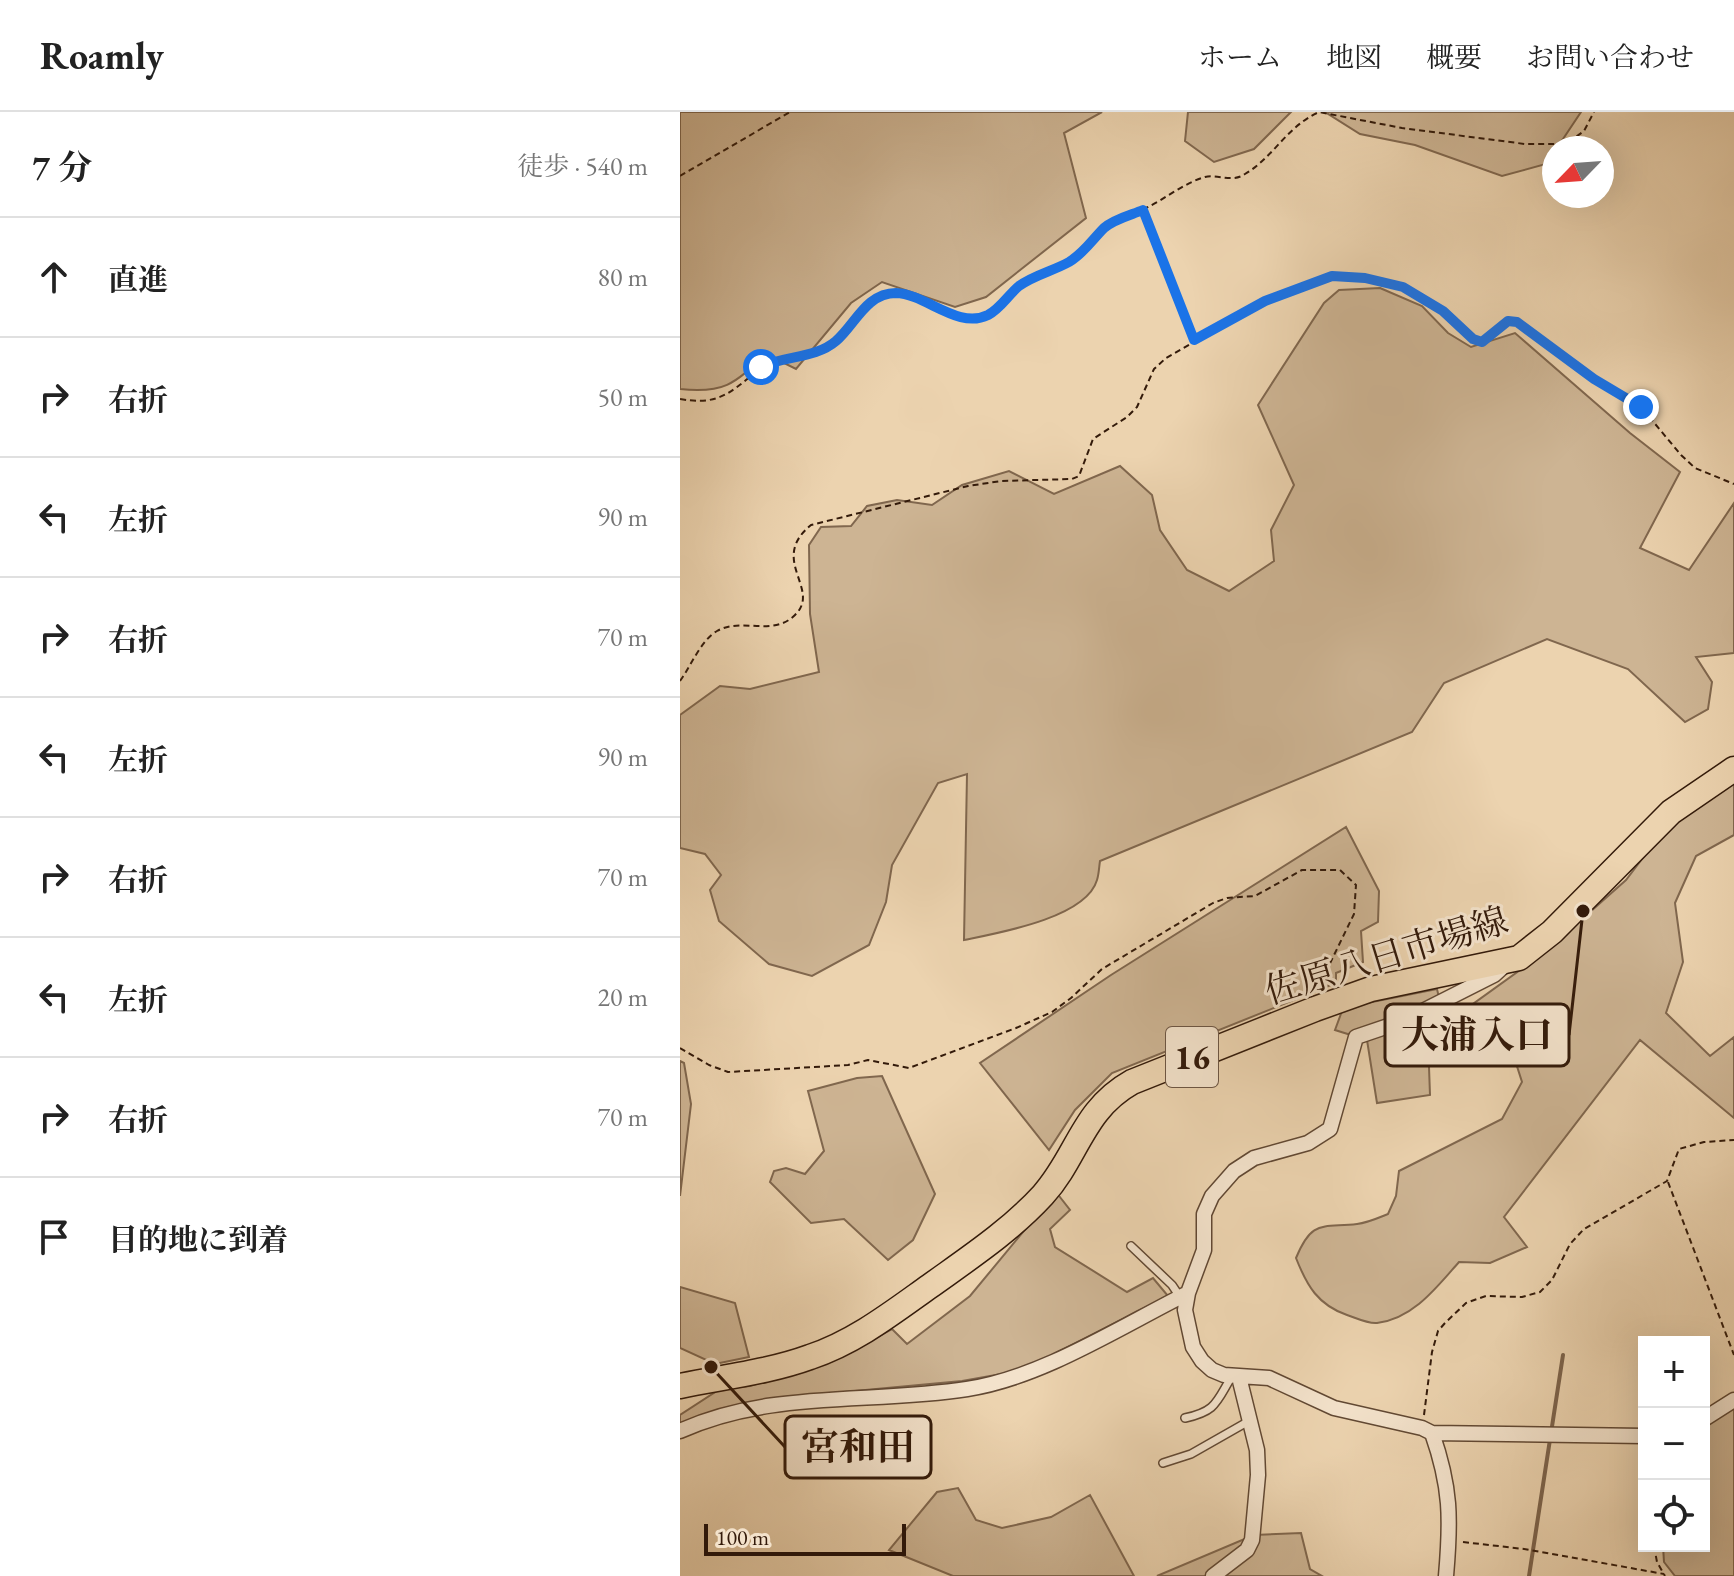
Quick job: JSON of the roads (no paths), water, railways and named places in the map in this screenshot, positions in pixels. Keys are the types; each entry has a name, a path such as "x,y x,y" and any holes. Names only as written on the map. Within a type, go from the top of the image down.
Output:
{"main road":[{"name":"佐原八日市場線","path":"680,1386 808,1358 858,1335 992,1242 1022,1216 1045,1193 1095,1111 1117,1090 1315,1009 1401,981 1519,958 1552,932 1671,812 1734,769"}],"street":[{"path":"1508,962 1494,975 1403,1021 1356,1037 1330,1129 1308,1143 1254,1158 1234,1171 1212,1196 1204,1214 1204,1250 1184,1295 1193,1347 1212,1370 1236,1377 1269,1378 1334,1408 1427,1430 1638,1436"},
{"path":"680,1431 727,1413 798,1401 860,1400 966,1390 1022,1377 1184,1295"},
{"path":"1213,1576 1247,1550 1252,1540 1257,1450 1236,1377"},
{"path":"1710,1415 1734,1400"},
{"path":"1427,1430 1444,1468 1448,1490 1446,1576"}],"lane":[{"path":"1131,1246 1184,1295"},
{"path":"1185,1418 1205,1414 1213,1408 1236,1377"},
{"path":"1163,1463 1191,1454 1249,1421"}],"waterway":[{"path":"1529,1576 1563,1355"}],"place":[{"name":"大浦入口","path":"1583,911"},
{"name":"宮和田","path":"711,1367"}]}
